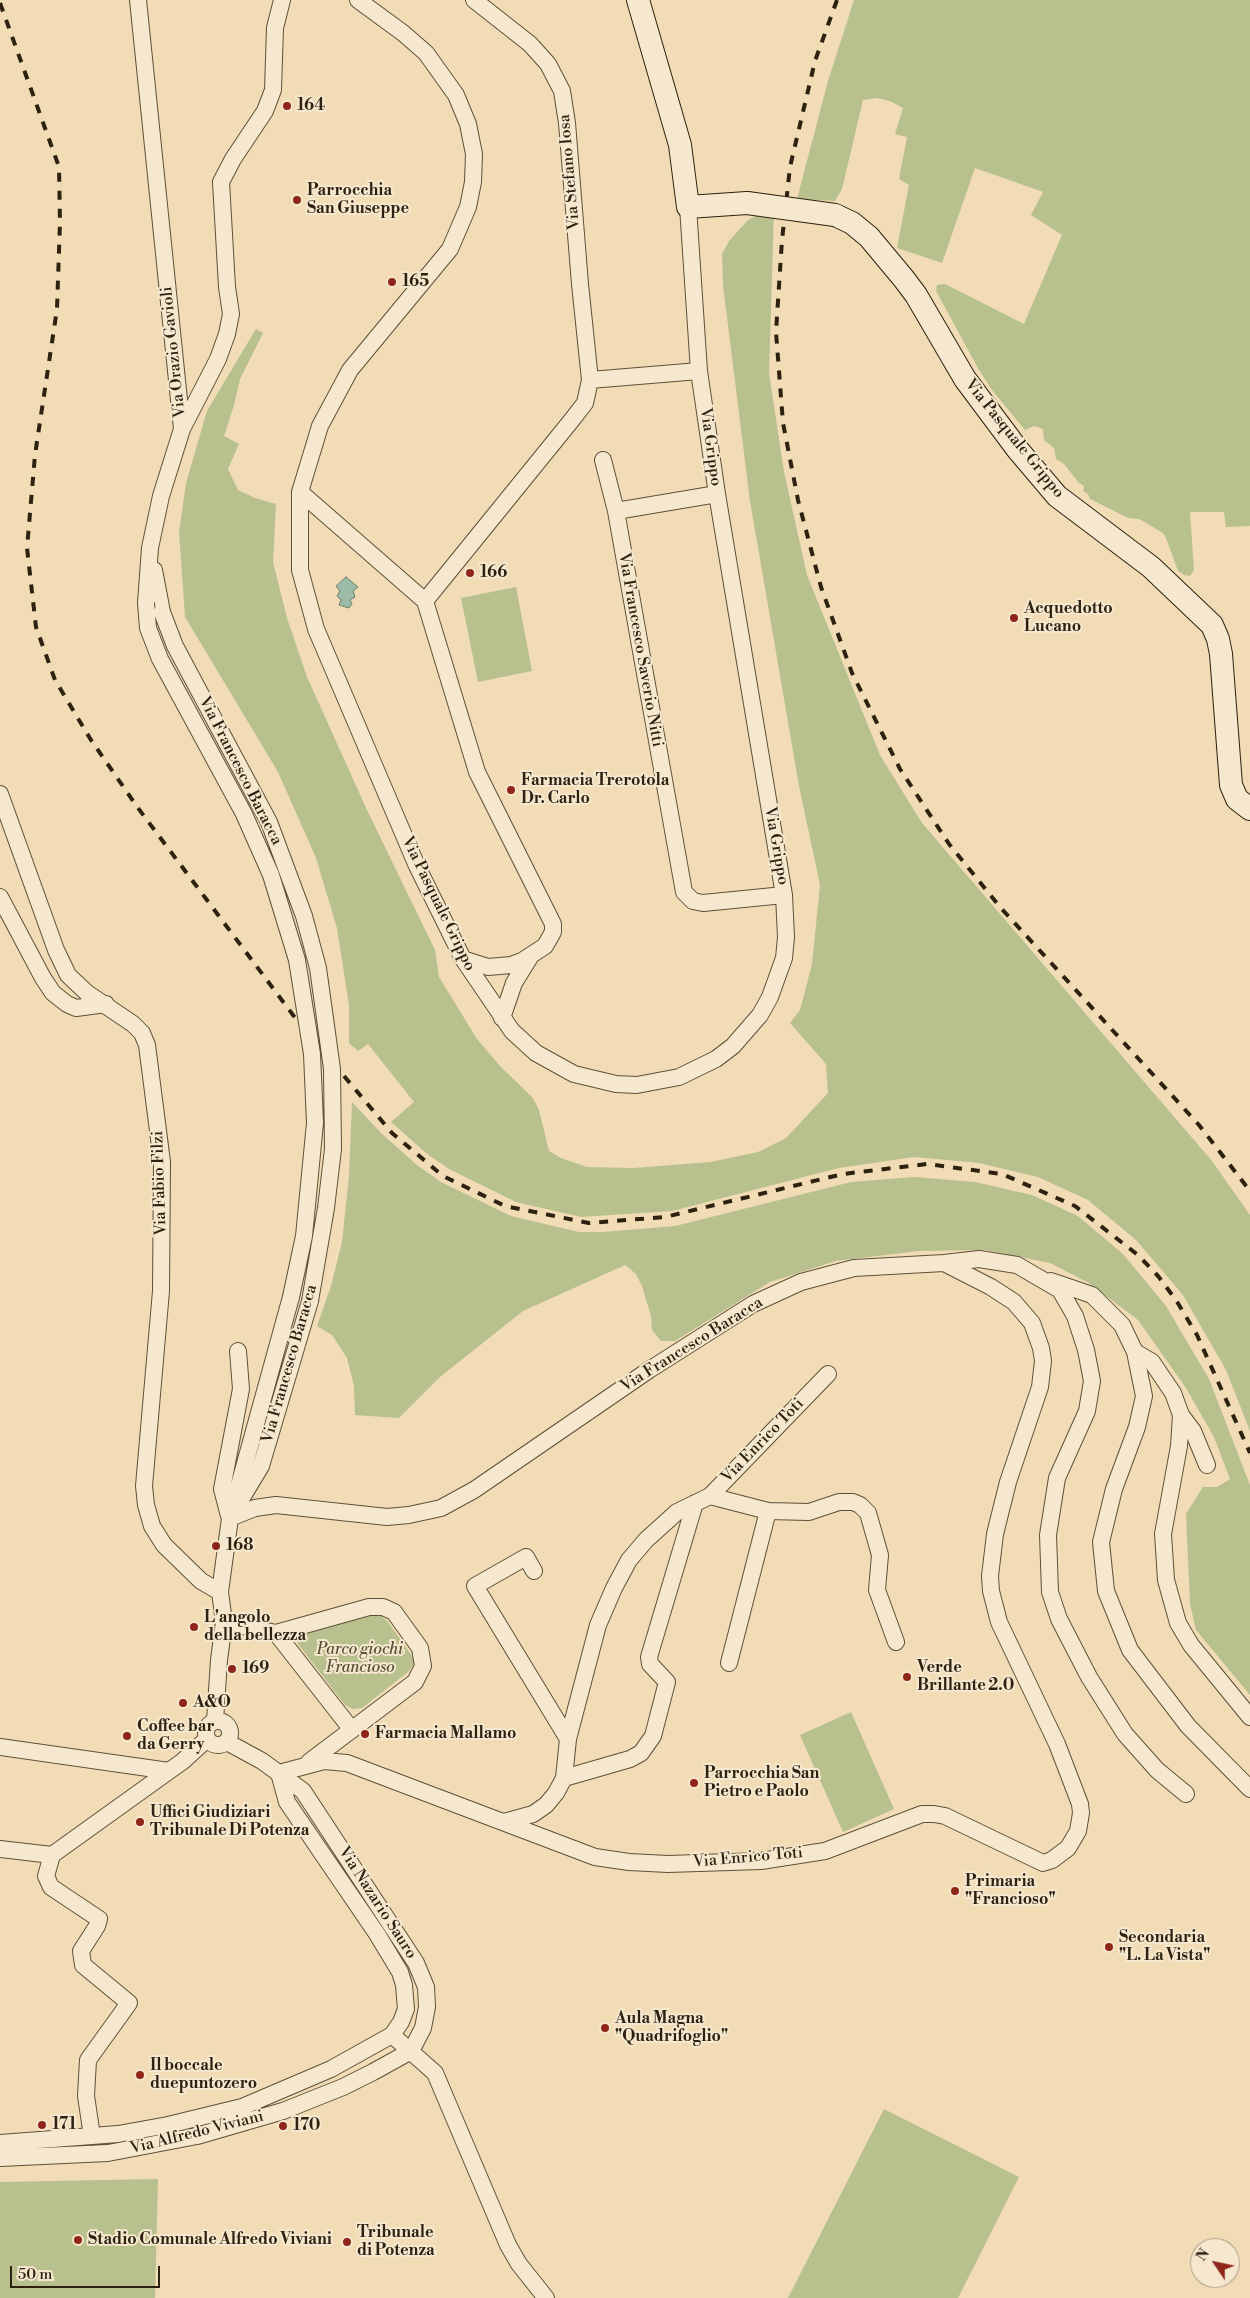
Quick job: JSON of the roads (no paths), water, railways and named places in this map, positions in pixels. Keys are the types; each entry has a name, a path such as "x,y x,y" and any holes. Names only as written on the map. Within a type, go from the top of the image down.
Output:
{"street":[{"name":"Via Orazio Gavioli","path":"138,0 182,429"},
{"name":"Via Orazio Gavioli","path":"182,429 218,359 227,334 231,314 226,278 221,182 233,159 265,111 274,90 275,28 282,0"},
{"name":"Via Pasquale Grippo","path":"358,0 404,33 426,54 456,95 468,124 474,154 473,182 468,207 450,249 350,370 320,426 300,492 300,570 316,629 417,866 463,959 502,1018 523,1043 536,1053 574,1074 594,1080 637,1085 672,1079 698,1069 733,1046 760,1015 770,997 784,958 786,937 784,895"},
{"name":"Via Stefano Iosa","path":"474,0 530,44 548,64 562,91 568,123 580,284 590,380"},
{"name":"Via Grippo","path":"638,0 680,145 688,207 699,371 717,494 784,895"},
{"name":"Via Pasquale Grippo","path":"688,207 747,203 835,215 852,223 889,260 916,295 965,379 1018,450 1057,496 1151,567 1212,626 1218,639 1221,654 1231,785 1237,799 1250,809"},
{"path":"425,601 571,421 585,402 590,380 699,371"},
{"name":"Via Francesco Baracca","path":"182,429 160,496 150,548 146,603 148,628 160,659 244,814 271,875 298,960 312,1054 315,1123 304,1236 291,1297 230,1518 220,1592 224,1622 219,1660 215,1721"},
{"name":"Via Francesco Saverio Nitti","path":"603,460 616,511 684,892 694,901 703,903 784,895"},
{"path":"300,492 425,601 477,772 553,924 550,940 545,946 517,963 500,967 488,967 463,959"},
{"path":"616,511 717,494"},
{"name":"Via Francesco Baracca","path":"150,548 162,612 175,646 269,822 304,916 318,968 332,1069 333,1149 326,1208 310,1301 261,1466 230,1518"},
{"name":"Via Fabio Filzi","path":"0,794 56,950 68,975 87,993 133,1024 142,1033 148,1045 162,1162 161,1291 144,1486 146,1506 152,1526 164,1545 201,1581 220,1592"},
{"path":"0,898 43,978 54,993 67,1004 76,1008 106,1004"},
{"path":"502,1018 514,983 532,955"},
{"path":"944,1264 979,1259 1017,1265 1060,1290 1075,1316 1086,1350 1092,1381 1087,1411 1058,1478 1048,1535 1050,1592 1063,1627 1090,1677 1125,1734 1156,1770 1186,1794"},
{"name":"Via Francesco Baracca","path":"230,1518 256,1508 276,1505 387,1517 409,1516 441,1508 474,1490 649,1370 753,1304 801,1282 854,1268 944,1264 991,1286 1014,1302 1032,1323 1041,1348 1043,1361 1040,1388 1008,1482 995,1534 990,1576 991,1591 999,1622 1057,1744 1080,1804 1080,1822 1074,1840 1061,1854 1042,1863"},
{"path":"1042,1278 1092,1295 1122,1325 1135,1352 1144,1396 1136,1427 1114,1489 1101,1542 1106,1591 1130,1650 1188,1726 1250,1789"},
{"path":"230,1518 222,1489 241,1389 238,1352"},
{"path":"1135,1352 1152,1362 1174,1393 1181,1415 1193,1432 1207,1465"},
{"name":"Via Enrico Toti","path":"504,1822 533,1814 546,1805 556,1794 564,1778 568,1739 598,1625 629,1560 646,1540 678,1512 710,1496 828,1374"},
{"path":"1181,1415 1179,1446 1163,1534 1166,1580 1178,1623 1191,1645 1250,1717"},
{"path":"710,1496 768,1511 809,1512 847,1502 860,1505 865,1509 880,1555 877,1590 896,1642"},
{"path":"564,1778 630,1759 641,1753 653,1736 666,1682 650,1664 649,1657 695,1503"},
{"path":"729,1663 768,1511"},
{"path":"534,1571 526,1558 475,1586 568,1739"},
{"path":"224,1622 276,1633 369,1607 383,1607 394,1612 420,1648 424,1660 422,1672 415,1682 306,1765"},
{"path":"276,1633 352,1730"},
{"path":"220,1720 229,1727 231,1732 226,1742 216,1746 207,1740 207,1729 215,1721 220,1720"},
{"path":"92,2136 86,2096 88,2060 129,2003 83,1965 81,1951 97,1926 99,1919 51,1887 46,1876 52,1856 169,1771 207,1740"},
{"name":"Via Nazario Sauro","path":"226,1742 262,1762 303,1791 416,1963 426,1987 427,2007 423,2028 411,2051"},
{"path":"0,1747 169,1771"},
{"name":"Via Enrico Toti","path":"279,1773 324,1761 347,1763 595,1857 629,1862 668,1864 761,1861 825,1851 922,1814 934,1814 945,1816 1042,1863"},
{"name":"Via Nazario Sauro","path":"279,1773 287,1802 377,1934 400,1972 406,1998 406,2009 401,2022 392,2035"},
{"path":"0,1849 52,1856"},
{"path":"392,2035 435,2073 508,2245 519,2264 546,2298"},
{"name":"Via Alfredo Viviani","path":"0,2143 92,2136 168,2125 242,2108 331,2070 392,2035"},
{"name":"Via Alfredo Viviani","path":"0,2158 108,2153 197,2136 291,2108 373,2072 411,2051"}],"railway":[{"path":"837,0 815,61 790,167 782,240 776,332 783,423 798,500 821,587 852,673 900,769 949,844 1000,907 1199,1125 1250,1191"},
{"path":"0,3 59,167 60,222 57,309 35,455 27,548 36,627 55,680 91,740 138,808 299,1023"},
{"path":"344,1076 392,1133 443,1176 505,1206 589,1223 665,1217 843,1174 927,1164 1002,1174 1075,1206 1138,1255 1158,1276 1176,1300 1197,1335 1250,1453"}],"place":[{"name":"164","path":"287,106"},
{"name":"Parrocchia San Giuseppe","path":"297,200"},
{"name":"165","path":"392,282"},
{"name":"166","path":"470,573"},
{"name":"Acquedotto Lucano","path":"1014,618"},
{"name":"Farmacia Trerotola Dr. Carlo","path":"511,790"},
{"name":"168","path":"216,1546"},
{"name":"L'angolo della bellezza","path":"194,1627"},
{"name":"169","path":"232,1669"},
{"name":"Verde Brillante 2.0","path":"907,1677"},
{"name":"A&O","path":"183,1703"},
{"name":"Farmacia Mallamo","path":"365,1734"},
{"name":"Coffee bar da Gerry","path":"127,1736"},
{"name":"Parrocchia San Pietro e Paolo","path":"694,1783"},
{"name":"Uffici Giudiziari Tribunale Di Potenza","path":"140,1822"},
{"name":"Primaria \"Francioso\"","path":"955,1891"},
{"name":"Secondaria \"L. La Vista\"","path":"1109,1947"},
{"name":"Aula Magna \"Quadrifoglio\"","path":"605,2028"},
{"name":"Il boccale duepuntozero","path":"140,2075"},
{"name":"171","path":"42,2125"},
{"name":"170","path":"283,2126"},
{"name":"Stadio Comunale Alfredo Viviani","path":"78,2240"},
{"name":"Tribunale di Potenza","path":"347,2242"}],"park label":[{"name":"Parco giochi Francioso","path":"360,1659"}]}
